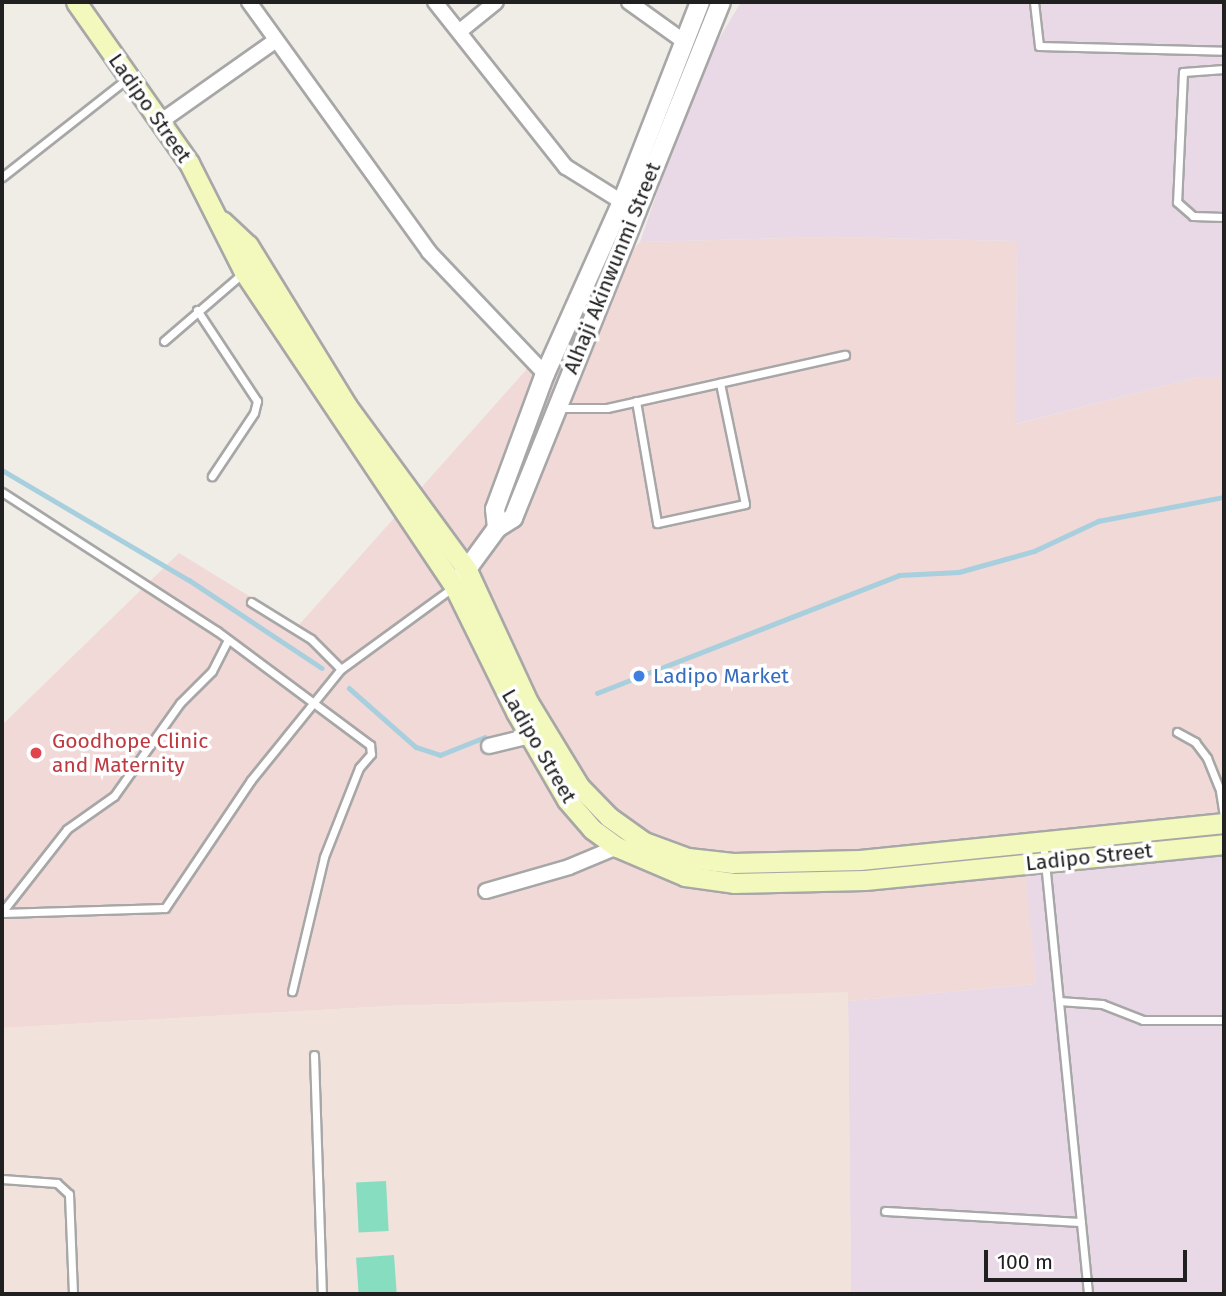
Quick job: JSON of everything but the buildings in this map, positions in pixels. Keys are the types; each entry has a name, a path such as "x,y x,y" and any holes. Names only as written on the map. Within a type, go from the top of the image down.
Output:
{"main road":[{"name":"Ladipo Street","path":"76,2 160,122 219,218 244,272 454,586 530,736 567,800 592,829 617,847 685,876 734,883 865,880 1224,844"},
{"name":"Ladipo Street","path":"219,218 248,245 347,405 467,570 528,702 579,786 609,817 644,842 688,858 733,863 860,860 1224,823"}],"street":[{"path":"249,2 429,253 545,373"},
{"path":"435,2 566,167 622,202"},
{"path":"460,31 496,2"},
{"path":"629,2 682,40"},
{"name":"Alhaji Akinwunmi Street","path":"497,528 495,509 545,373 622,202 682,40 700,2"},
{"name":"Alhaji Akinwunmi Street","path":"454,586 497,528 513,518 554,408 721,2"},
{"path":"160,122 275,41"},
{"path":"489,746 530,736"},
{"path":"486,891 569,867 617,847"}],"lane":[{"path":"1034,2 1039,46 1224,51"},
{"path":"1224,69 1183,72 1177,202 1193,216 1224,217"},
{"path":"2,177 129,77"},
{"path":"164,341 244,272"},
{"path":"197,310 257,401 254,413 212,476"},
{"path":"554,408 607,408 845,355"},
{"path":"636,401 657,523 745,504 720,383"},
{"path":"2,492 138,577 227,642 315,701 370,744 370,754 359,768 324,856 292,991"},
{"path":"2,913 165,908 251,780 341,669 454,586"},
{"path":"251,602 311,639 341,669"},
{"path":"2,913 67,829 114,796 180,703 212,671 227,642"},
{"path":"1177,733 1195,742 1207,758 1220,790 1224,816"},
{"path":"1043,840 1088,1294"},
{"path":"1059,1001 1102,1004 1143,1020 1224,1020"},
{"path":"314,1055 322,1294"},
{"path":"2,1179 57,1183 69,1194 74,1294"},
{"path":"885,1211 1081,1222"}],"shaded area":[{"path":"741,2 1224,2 1224,377 1199,377 1015,424 1017,241 827,237 640,242 698,74"},
{"name":"Ladipo Market","path":"827,237 1017,241 1016,424 1199,377 1224,377 1224,854 1027,877 1036,984 848,1001 848,993 389,1006 2,1028 2,725 179,553 298,626 640,242"},
{"path":"1224,854 1224,1294 851,1294 848,1001 1036,984 1026,877"},
{"path":"848,992 851,1294 2,1294 2,1028 389,1006"}],"green space":[{"path":"386,1181 389,1231 359,1233 356,1183"},
{"path":"394,1255 397,1294 359,1294 356,1258"}],"waterway":[{"path":"2,470 189,580 322,668"},
{"path":"597,693 899,575 959,572 1034,551 1098,521 1224,497"},
{"path":"349,688 416,747 440,755 485,737"}],"place":[{"name":"Ladipo Market","path":"639,676"},
{"name":"Goodhope Clinic and Maternity","path":"36,753"}]}
